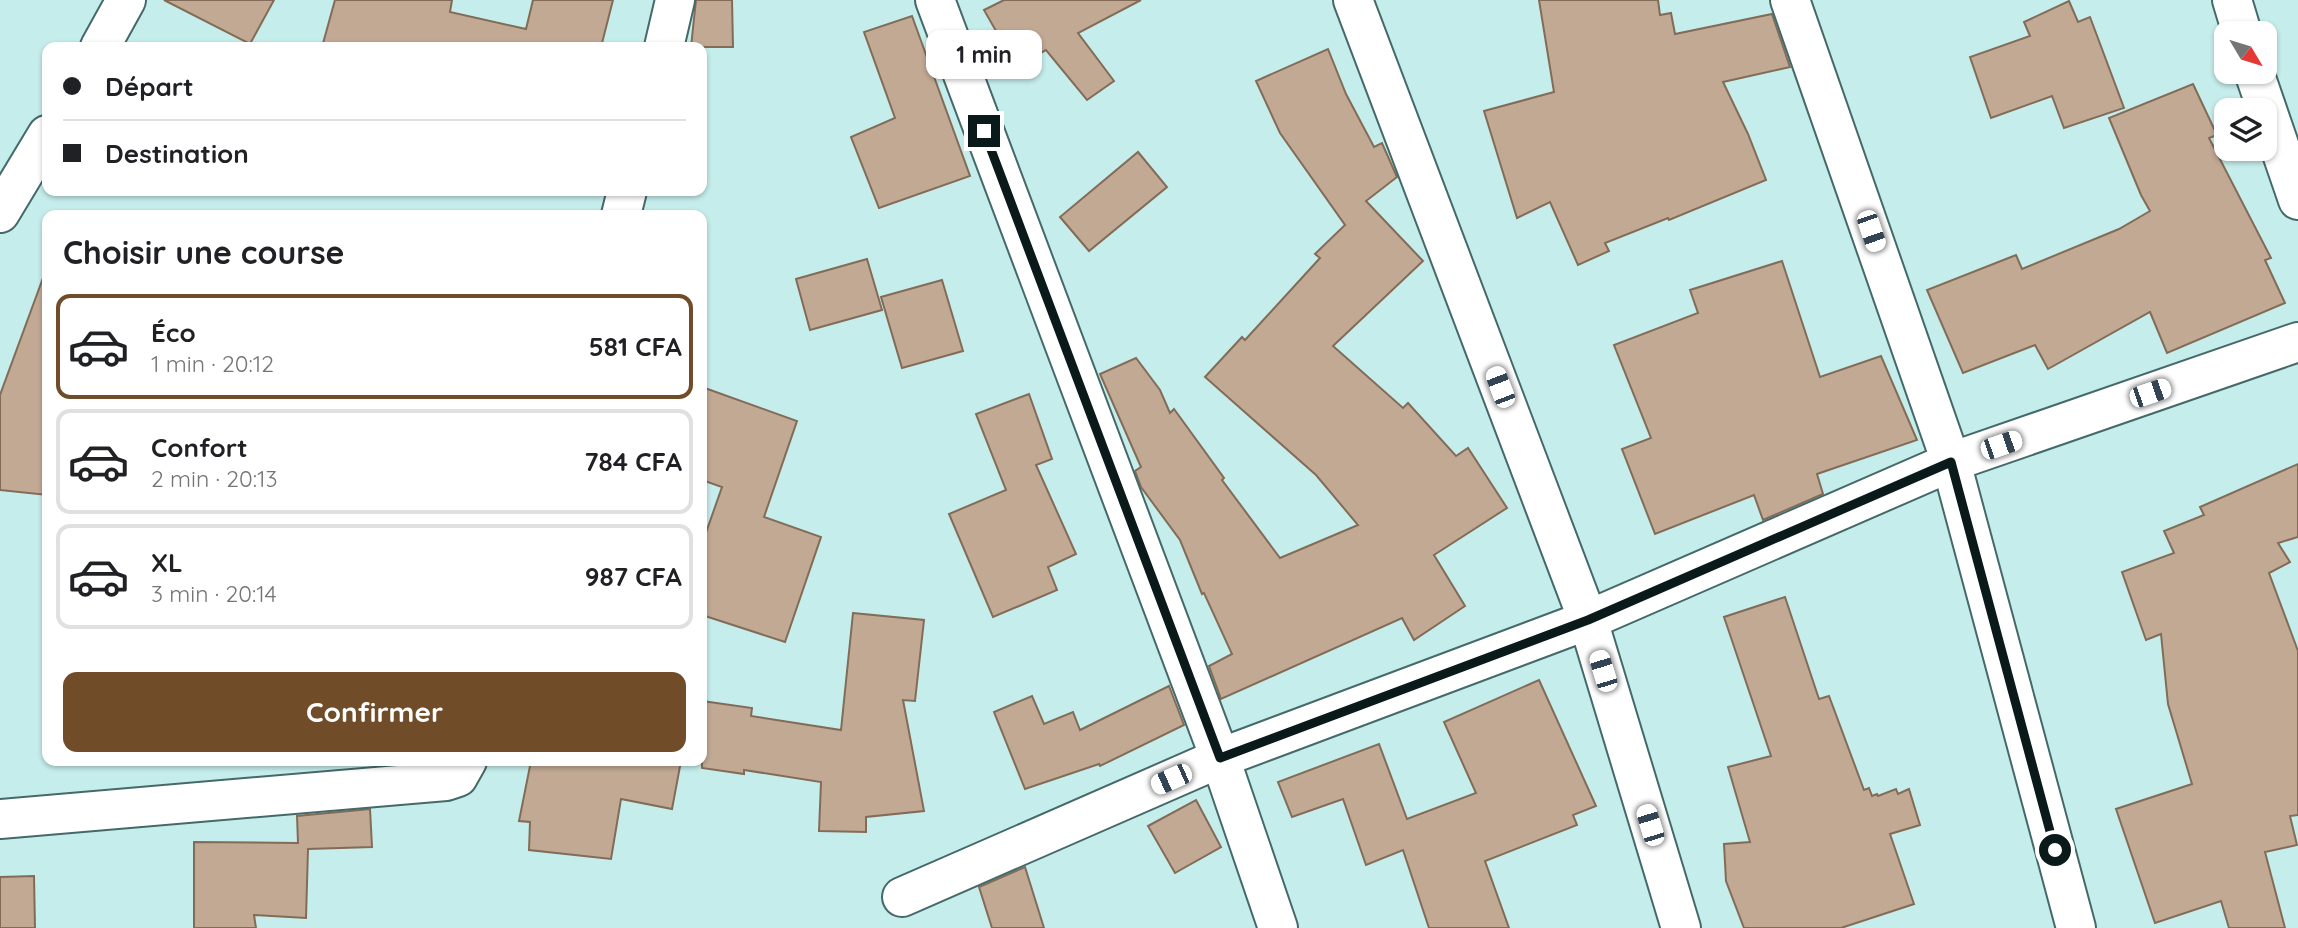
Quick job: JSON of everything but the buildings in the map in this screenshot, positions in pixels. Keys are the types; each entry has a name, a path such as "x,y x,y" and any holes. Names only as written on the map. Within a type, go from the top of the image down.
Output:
{"street":[{"path":"103,42 126,0"},
{"path":"665,42 675,0"},
{"path":"935,0 1220,758 1278,928"},
{"path":"1353,0 1588,620 1681,928"},
{"path":"1790,0 1951,462 2076,928"},
{"path":"2232,0 2238,21"},
{"path":"2258,84 2298,200"},
{"path":"0,213 42,143"},
{"path":"902,897 1220,758 1588,620 1951,462 2298,342"},
{"path":"0,819 446,780 458,777 464,766"}],"route":[{"path":"984,131 1220,758 1588,620 1951,462 2055,850"}]}
